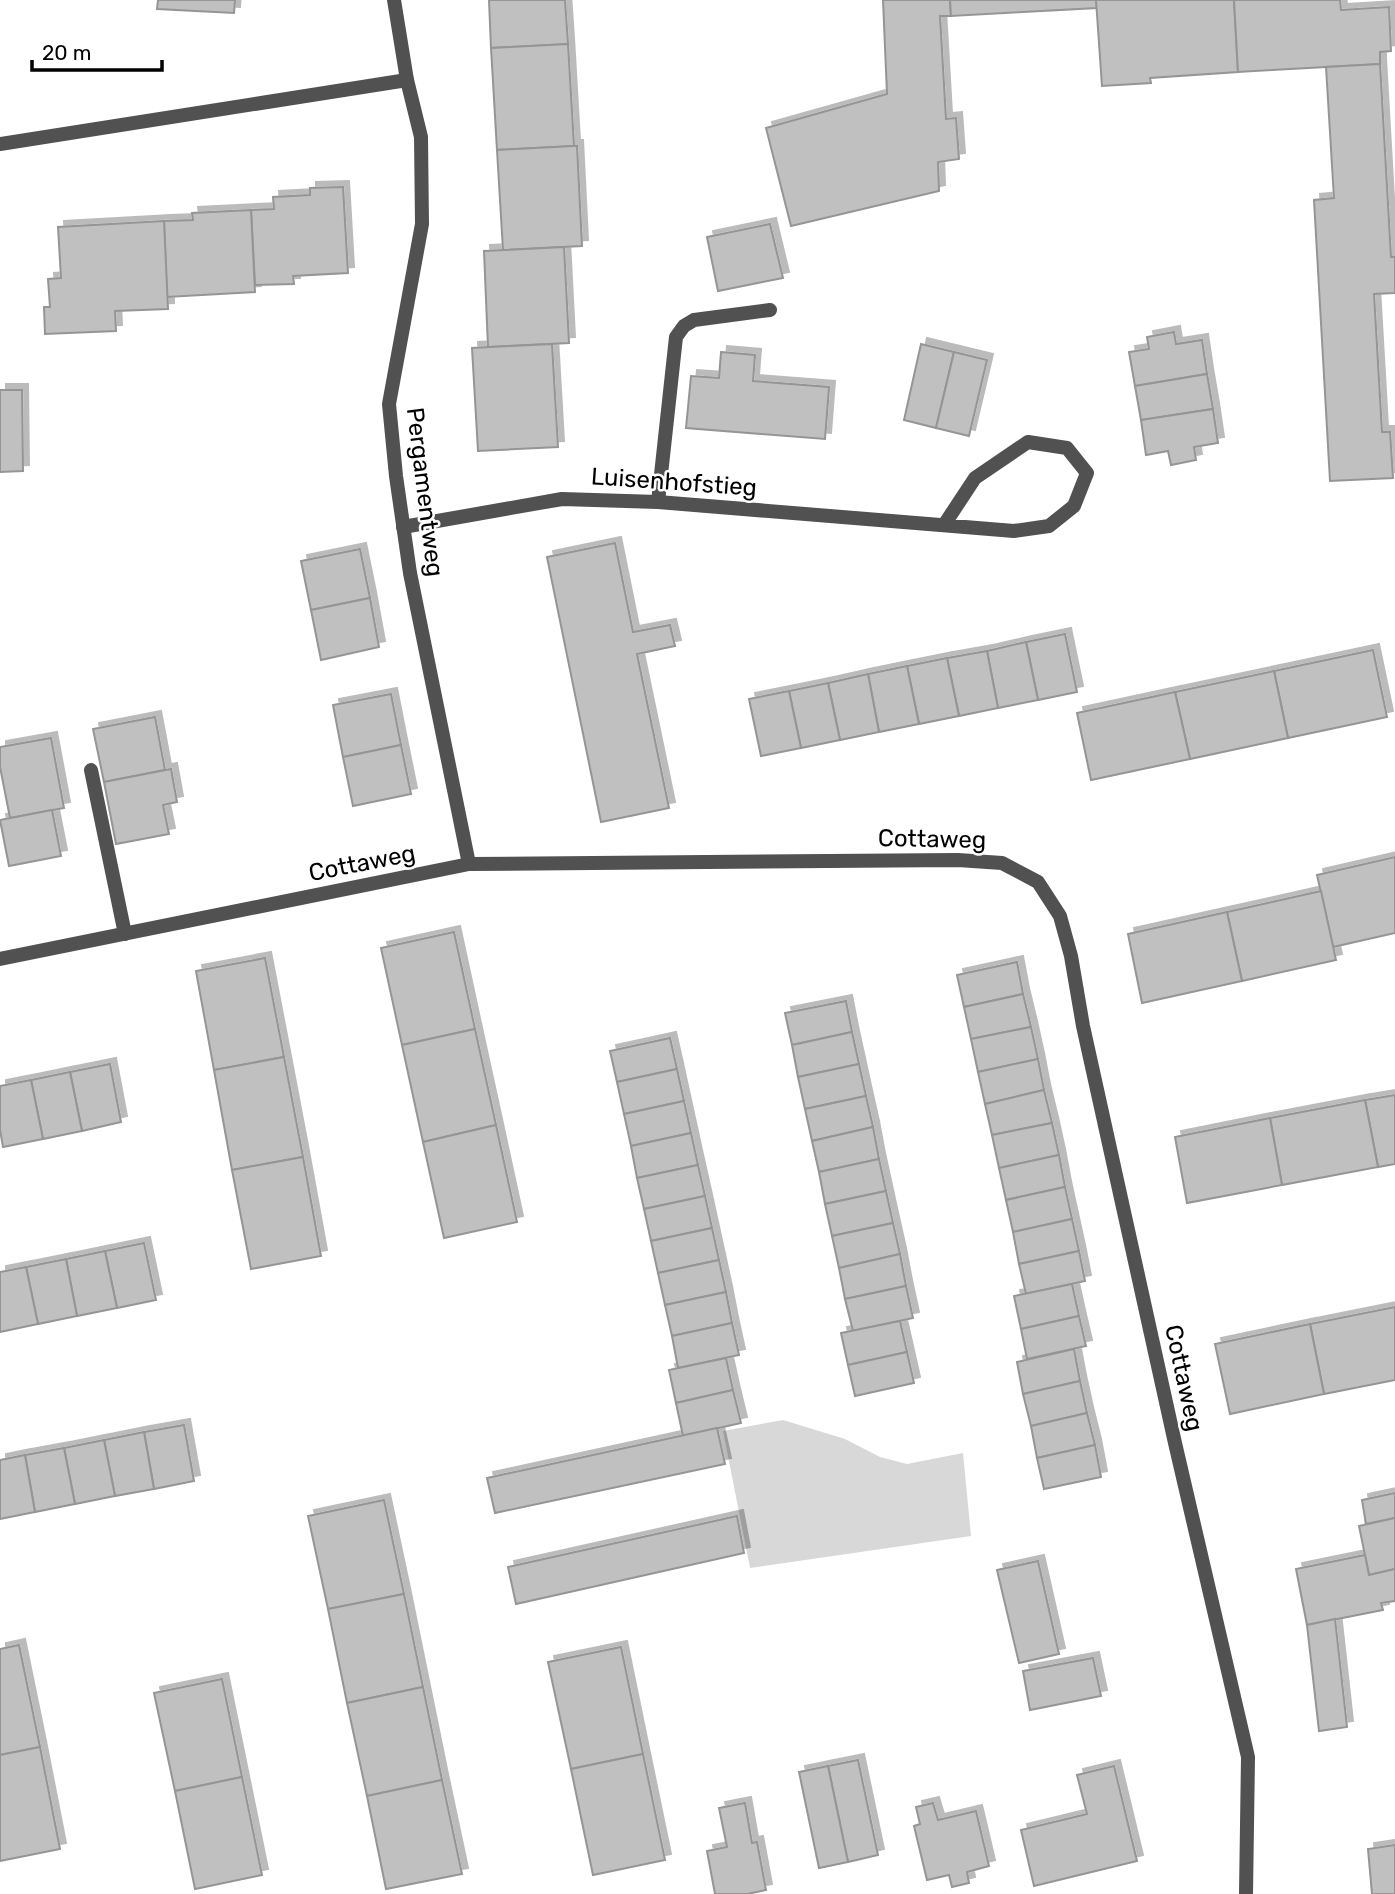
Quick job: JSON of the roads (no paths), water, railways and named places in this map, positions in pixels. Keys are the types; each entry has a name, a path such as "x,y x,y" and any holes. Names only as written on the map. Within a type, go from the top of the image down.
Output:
{"street":[{"name":"Pergamentweg","path":"394,0 407,80 421,137 422,224 389,404 410,573 469,864"},
{"path":"0,144 407,80"},
{"path":"657,502 676,337 684,326 694,320 771,310"},
{"name":"Luisenhofstieg","path":"404,527 562,499 657,502 1014,531 1049,526 1074,506 1087,473 1067,448 1028,442 975,478 944,525"},
{"path":"91,770 125,934"},
{"name":"Cottaweg","path":"0,959 469,864 958,860 1002,863 1038,882 1060,916 1070,956 1175,1443 1248,1757 1246,1894"}]}
